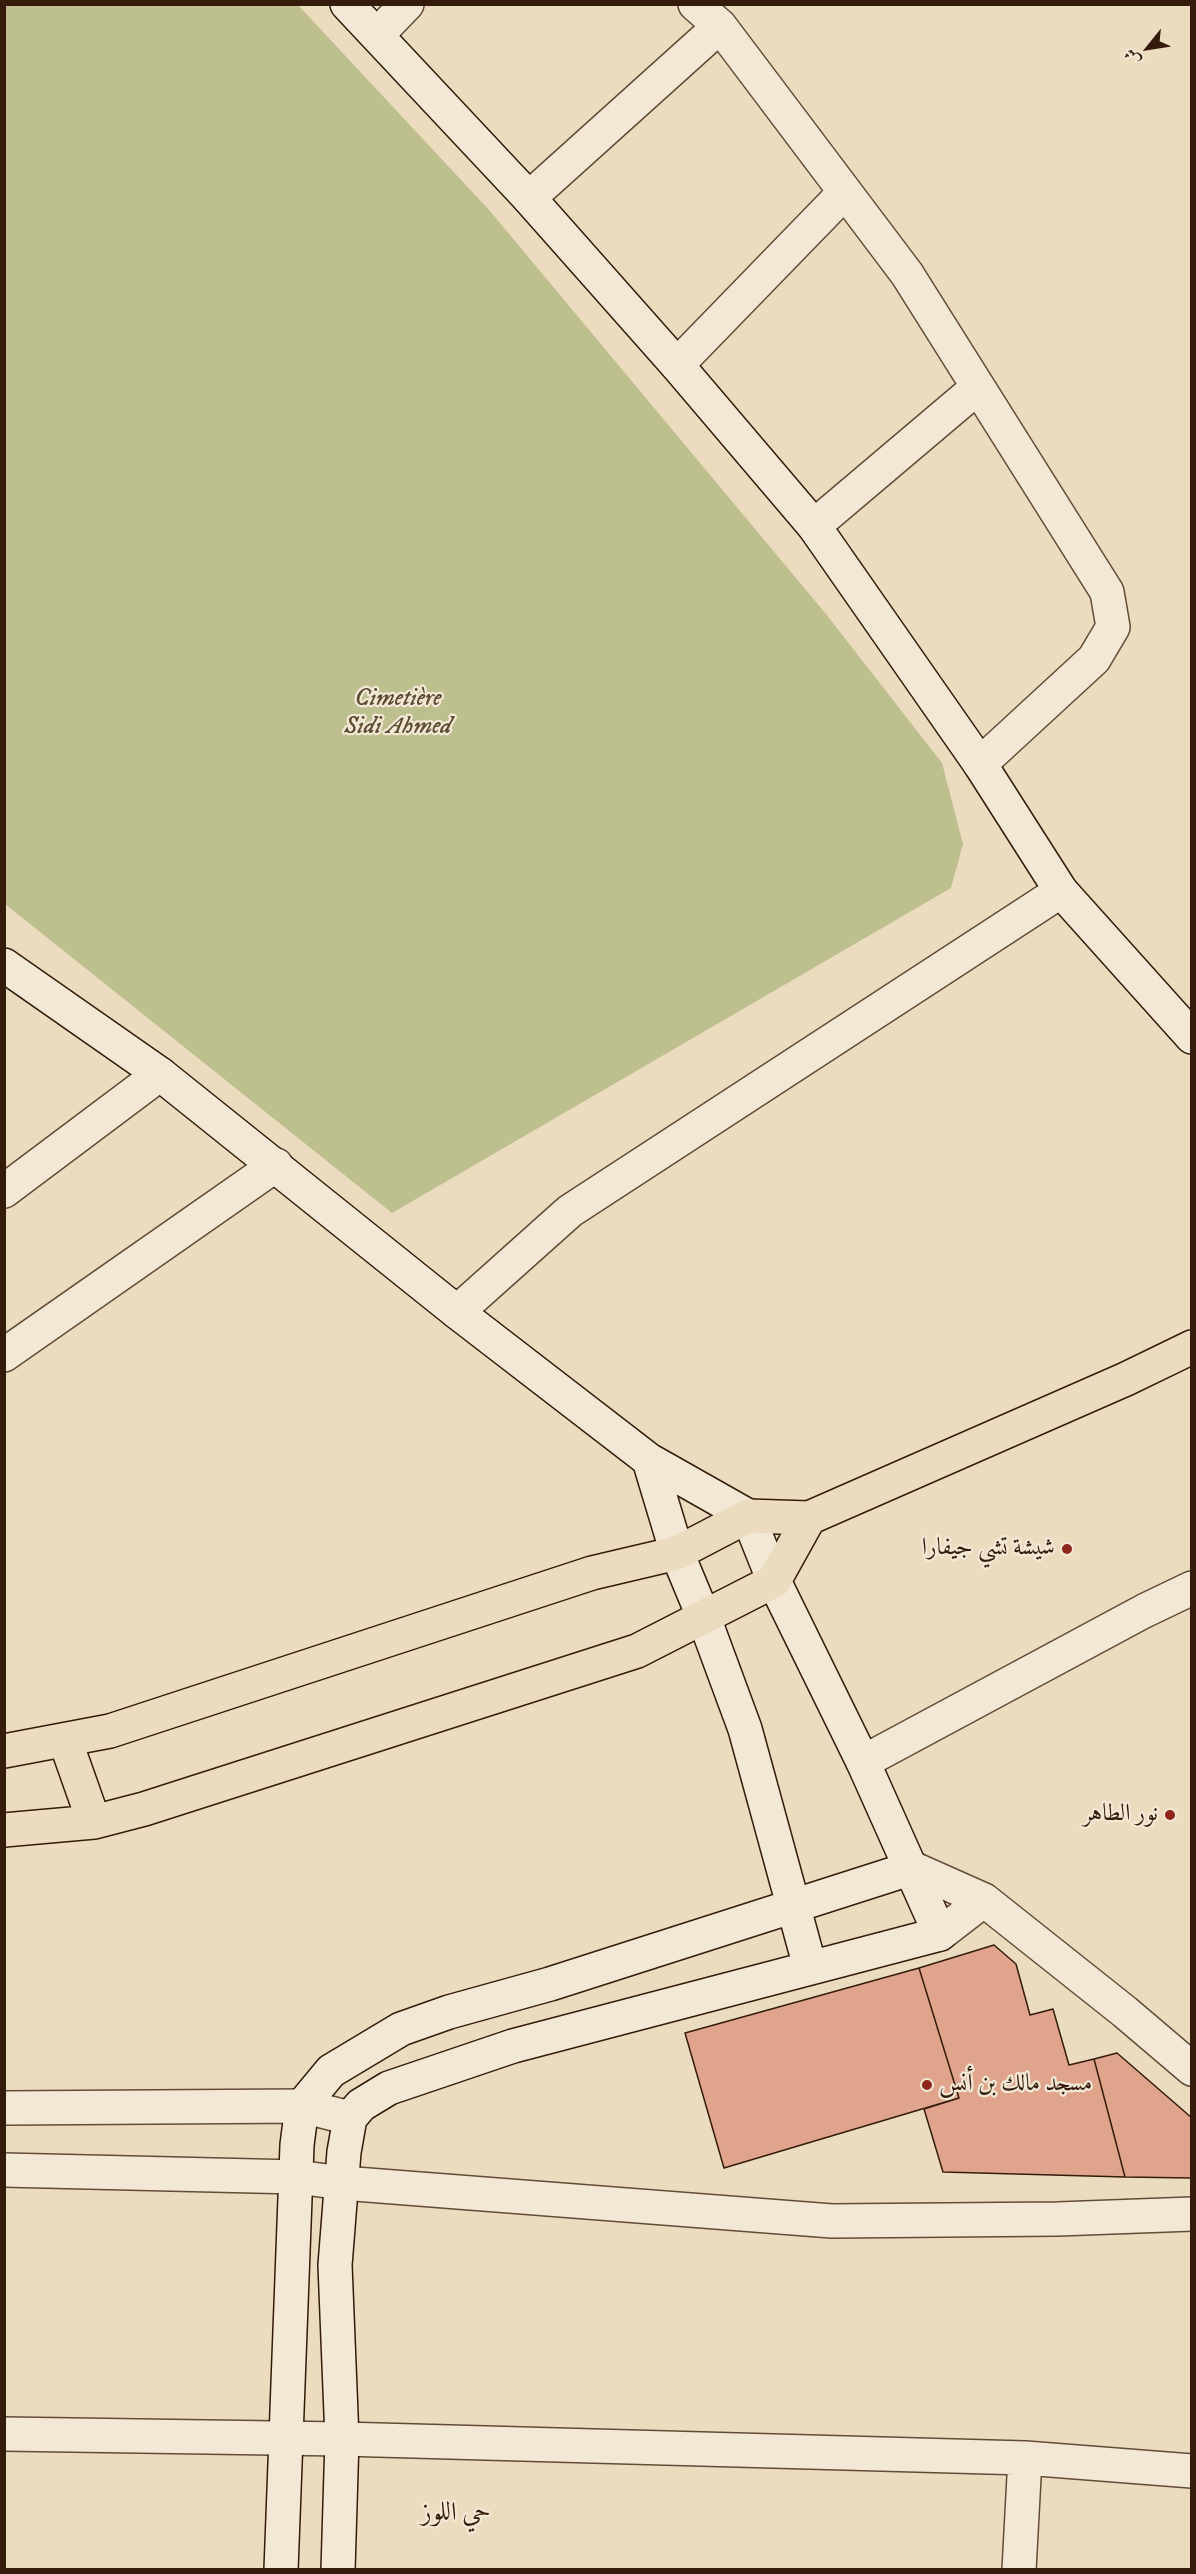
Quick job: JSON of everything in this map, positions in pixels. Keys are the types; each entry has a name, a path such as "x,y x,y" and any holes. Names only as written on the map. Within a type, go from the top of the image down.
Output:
{"main road":[{"path":"4,1751 110,1731 592,1573 676,1553 748,1516 809,1518 1126,1379 1191,1347"},
{"path":"4,1830 94,1822 144,1809 637,1651 774,1581 809,1518"},
{"path":"65,1740 94,1822"}],"street":[{"path":"347,4 378,34 529,198 677,365 814,526 980,764 1061,891 1191,1037"},
{"path":"378,34 407,4"},
{"path":"695,4 720,26 907,274 1107,592 1113,627 1094,659 980,764"},
{"path":"529,198 720,26"},
{"path":"677,365 845,192"},
{"path":"814,526 977,388"},
{"path":"457,1312 570,1211 1061,891"},
{"path":"4,964 160,1074 457,1312 649,1460 748,1516 774,1581 863,1762 940,1934"},
{"path":"4,1191 160,1074"},
{"path":"4,1355 276,1165"},
{"path":"649,1460 676,1553 704,1618 745,1729 810,1967"},
{"path":"863,1762 1191,1588"},
{"path":"281,2570 297,2145 302,2106 331,2071 401,2030 449,2012 550,1984 912,1868 984,1900 1092,1985 1191,2069"},
{"path":"338,2570 342,2439 335,2265 344,2152 350,2118 361,2105 389,2088 513,2046 940,1934 984,1900"},
{"path":"4,2108 302,2106 350,2118"},
{"path":"4,2170 297,2177 342,2184 832,2221 1058,2219 1191,2214"},
{"path":"293,2263 335,2265"},
{"path":"4,2434 342,2439 1025,2458 1191,2471"},
{"path":"1019,2570 1025,2458"}],"green space":[{"name":"Cimetière Sidi Ahmed","path":"4,5 298,5 490,211 826,614 942,763 963,844 951,888 392,1213 5,904"}],"building":[{"path":"994,1945 1016,1964 1030,2015 1053,2009 1069,2065 1094,2059 1125,2177 943,2172 924,2109 959,2098 919,1968"},
{"path":"919,1968 959,2098 724,2168 685,2033"},
{"path":"1117,2053 1192,2118 1192,2178 1125,2177 1094,2059"}],"place":[{"name":"شيشة تشي جيفارا","path":"1067,1549"},
{"name":"نور الطاهر","path":"1170,1815"},
{"name":"مسجد مالك بن أنس","path":"927,2085"}],"district":[{"name":"حي اللوز","path":"456,2515"}]}
